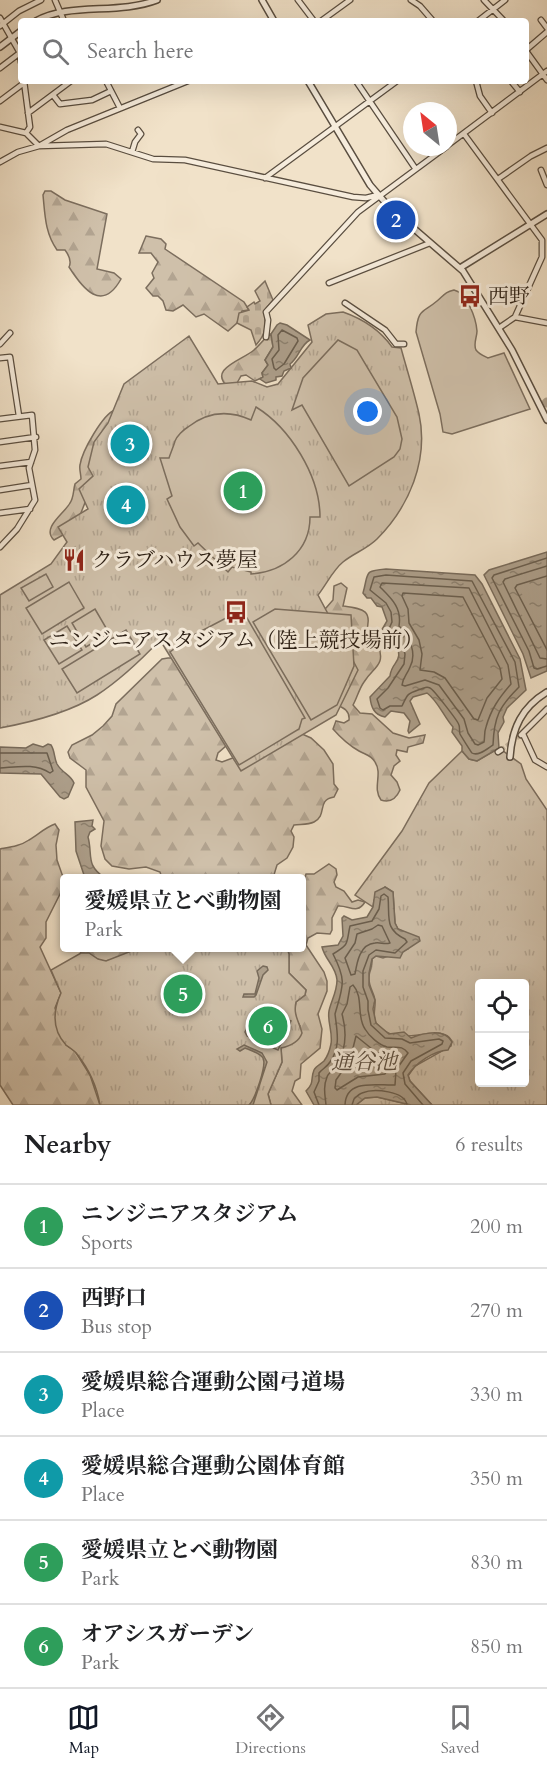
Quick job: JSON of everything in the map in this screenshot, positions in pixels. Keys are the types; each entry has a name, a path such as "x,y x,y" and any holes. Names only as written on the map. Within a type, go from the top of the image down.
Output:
{"street":[{"path":"18,48 1,22 41,0"},
{"path":"55,0 63,18"},
{"path":"132,8 133,0"},
{"path":"42,18 62,12 132,8 157,0"},
{"path":"262,0 272,18"},
{"path":"298,0 312,18"},
{"path":"325,18 350,0"},
{"path":"411,0 430,18"},
{"path":"484,0 501,18"},
{"path":"481,18 506,0"},
{"path":"529,48 547,30 541,20"},
{"path":"0,47 18,33"},
{"path":"0,68 18,54"},
{"path":"529,54 545,73 547,80"},
{"path":"457,139 545,73"},
{"path":"0,101 22,84"},
{"path":"25,84 30,127 26,134"},
{"path":"28,113 67,84"},
{"path":"108,84 120,108"},
{"path":"0,162 18,152 39,146 67,130 180,84"},
{"path":"310,84 362,174 378,195 461,269 525,373 547,420"},
{"path":"358,84 416,168"},
{"path":"266,178 393,84"},
{"path":"477,84 480,96 492,113"},
{"path":"514,84 519,92"},
{"path":"53,95 60,104 92,100 111,91"},
{"path":"0,127 26,134 39,146 106,144 153,159 185,160 353,197 366,198 378,195"},
{"path":"132,152 141,134"},
{"path":"465,134 542,240 542,257 515,317 499,328"},
{"path":"498,179 547,148"},
{"path":"266,337 268,320 266,312 358,212 433,156"},
{"path":"541,170 547,185"},
{"path":"461,269 547,214"},
{"path":"329,283 430,243"},
{"path":"345,303 385,330 396,344 404,344"},
{"path":"515,317 547,323"},
{"path":"0,344 10,333"},
{"path":"0,358 10,357 19,417"},
{"path":"0,419 32,415 36,437 35,450 29,468 35,500 17,529 0,547"},
{"path":"0,442 36,437"},
{"path":"0,466 31,462"},
{"path":"0,490 32,485"},
{"path":"0,513 30,508"},
{"path":"510,757 518,720 531,704 547,692"},
{"path":"547,709 522,734 535,760 547,766"}],"green space":[{"path":"45,191 51,191 65,200 107,214 97,269 114,273 121,279 107,295 93,294 80,283 69,267 70,260 65,250 57,250 53,244 45,217 43,195"},
{"path":"146,236 161,239 166,244 165,249 244,302 249,310 242,311 237,323 228,331 204,314 196,317 183,305 173,311 166,310 163,301 158,296 153,296 146,288 154,278 152,273 158,262 151,253 139,253"},
{"path":"265,281 273,300 264,311 265,329 256,345 251,330 237,323 239,313 249,310 247,307 260,301 255,291"},
{"path":"454,290 463,296 473,313 477,331 476,350 488,358 504,353 530,409 452,434 443,432 416,332 418,319 422,312"},
{"path":"343,312 370,326 392,347 401,348 419,414 421,448 414,482 398,512 373,542 339,565 318,595 358,670 336,715 241,771 160,640 122,676 86,701 50,716 0,728 0,595 51,564 67,542 58,527 88,509 79,489 93,476 88,467 94,442 108,423 124,384 189,336 218,384 252,381 267,387 278,384 312,342 308,325 326,314"},
{"path":"271,334 273,347 265,360 268,365 262,373 263,377 255,381 246,375 241,376 237,383 229,388 223,381 224,370 254,350"},
{"path":"338,340 357,350 397,417 402,439 400,449 394,457 349,486 302,405 292,410 303,378"},
{"path":"256,407 280,427 301,454 315,485 320,517 310,517 305,540 300,549 284,564 274,569 251,574 251,572 232,567 228,572 198,543 194,546 180,527 167,499 172,496 160,458 169,458 177,437 195,422 218,414 235,415 251,420"},
{"path":"115,410 100,476 88,495 77,523 54,540 50,531 70,503 75,484 81,479 80,467 85,451 99,425"},
{"path":"46,574 53,587 29,601 21,588"},
{"path":"69,582 84,608 42,634 26,608"},
{"path":"341,583 347,588 343,606 365,612 368,620 366,633 378,644 381,657 378,665 362,685 353,705 360,713 372,714 393,733 409,738 425,735 423,743 408,747 407,752 397,750 396,755 400,761 394,766 391,775 400,790 397,796 390,801 381,800 378,795 378,771 370,756 352,747 333,729 336,721 344,723 349,720 349,714 337,705 292,610 326,608 333,600 334,586"},
{"path":"95,609 109,633 86,647 72,623"},
{"path":"275,609 351,615 354,666 337,705 311,720 253,622"},
{"path":"228,617 232,623 243,617 247,618 305,718 302,719 299,729 239,765 170,652 190,637"},
{"path":"67,626 82,650 59,664 44,640"},
{"path":"126,630 140,654 77,693 62,669"},
{"path":"174,658 227,745 218,753 216,760 222,762 300,733 311,738 324,750 333,764 334,784 338,789 334,797 325,801 320,816 314,822 294,825 291,831 294,837 293,847 287,858 277,865 274,874 161,874 146,867 129,869 112,866 105,859 101,846 104,821 86,787 86,770 70,758 68,752 72,745 92,735 103,726 112,716 116,704 162,659"},
{"path":"499,748 521,764 526,779 547,810 547,1105 432,1105 408,1076 415,1066 451,1046 452,1041 446,1035 438,1033 395,1035 385,1031 375,1020 375,1000 369,980 372,959 376,956 383,958 408,949 412,936 398,929 395,923 393,892 385,887 374,900 373,907 355,895 402,831 429,783 462,751 469,759 477,761"},
{"path":"55,824 59,830 56,845 57,860 62,874 60,874 60,894 46,922 46,938 40,947 61,993 55,1008 66,1045 75,1051 90,1075 100,1105 13,1105 0,1085 0,849 22,844"},
{"path":"329,864 336,869 337,875 334,882 336,887 344,891 352,902 358,900 365,902 356,909 338,906 332,918 330,934 317,933 308,938 306,945 306,874 314,874"},
{"path":"306,945 324,972 327,991 318,1014 322,1029 320,1048 301,1064 300,1078 295,1081 292,1091 302,1105 271,1105 268,1094 282,1062 281,1047 300,1026 296,1018 295,1006 296,1002 305,995 306,990 289,973 288,952 306,952"},
{"path":"80,952 131,952 105,961"},
{"path":"129,952 288,952 289,973 306,990 305,995 296,1002 295,1007 302,1033 294,1043 281,1048 282,1062 268,1094 271,1105 100,1105 85,1065 58,1033 55,1013 61,993 51,970 81,953 89,953 106,961"},
{"path":"257,1007 291,1021 278,1050 247,1036 245,1032"},
{"path":"377,1097 411,1105 356,1105 365,1098"}],"water":[{"path":"280,323 310,340 290,364 291,368 284,371 282,376 276,377 276,380 266,383 260,379 268,365 265,360 273,347 271,334"},
{"path":"547,552 547,671 531,678 523,654 484,575 489,570"},
{"path":"386,569 475,575 482,584 520,659 526,690 507,708 503,717 504,722 498,733 499,748 477,761 469,759 462,751 462,746 452,732 453,727 427,693 413,697 410,701 420,724 409,733 410,721 404,713 391,711 385,717 378,714 372,707 370,697 390,676 399,654 395,640 387,640 380,633 387,621 382,607 377,606 363,593 368,574"},
{"path":"33,744 43,747 51,745 57,764 74,783 68,797 64,799 60,797 41,774 0,773 0,747 26,748"},
{"path":"93,820 92,826 95,829 88,837 92,864 100,874 84,874 76,851 75,822"},
{"name":"通谷池","path":"385,887 393,892 395,923 398,929 419,937 420,941 403,952 400,958 376,956 372,959 369,985 375,1000 373,1009 376,1023 389,1034 404,1032 411,1038 427,1033 439,1033 452,1042 448,1050 425,1058 408,1075 410,1081 432,1105 411,1105 377,1097 365,1098 356,1105 314,1105 306,1091 311,1083 314,1070 324,1061 331,1046 329,1015 337,980 335,971 322,947 338,945 343,936 342,918 344,916 352,920 367,917 373,907 375,892"},
{"path":"263,966 268,970 263,975 256,995 243,997 244,994 255,994 259,978 257,971"},
{"path":"244,1045 262,1053 267,1062 253,1105 249,1105 260,1082 264,1062 262,1056 255,1052 245,1048 240,1051 237,1049"}],"tunnel":[{"path":"501,750 521,735"}],"place":[{"name":"西野口","path":"396,220"},
{"name":"西野","path":"470,296"},
{"name":"愛媛県総合運動公園弓道場","path":"130,444"},
{"name":"ニンジニアスタジアム","path":"243,491"},
{"name":"愛媛県総合運動公園体育館","path":"126,505"},
{"name":"クラブハウス夢屋","path":"74,560"},
{"name":"ニンジニアスタジアム（陸上競技場前）","path":"236,612"},
{"name":"愛媛県立とべ動物園","path":"183,994"},
{"name":"オアシスガーデン","path":"268,1026"}]}
